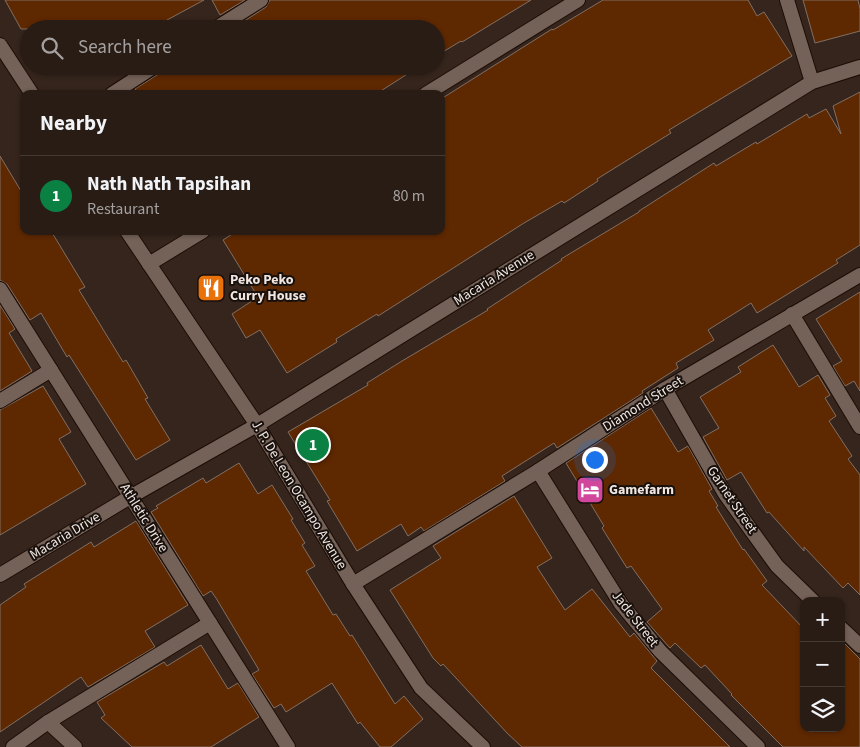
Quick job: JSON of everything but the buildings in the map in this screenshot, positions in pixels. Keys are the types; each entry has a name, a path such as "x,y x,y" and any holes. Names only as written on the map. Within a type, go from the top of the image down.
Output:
{"street":[{"path":"229,20 261,0"},
{"path":"432,90 578,0"},
{"path":"787,0 812,82"},
{"path":"0,45 29,90"},
{"name":"Macaria Avenue","path":"130,497 257,425 812,82 860,67"},
{"path":"118,90 142,75"},
{"name":"J. P. De Leon Ocampo Avenue","path":"129,235 257,425 353,584 421,688 483,747"},
{"path":"149,264 196,235"},
{"name":"Diamond Street","path":"353,584 538,471 665,389 860,275"},
{"name":"Athletic Drive","path":"0,289 288,747"},
{"path":"792,314 860,427"},
{"path":"0,401 51,370"},
{"name":"Garnet Street","path":"665,389 725,494 777,566 809,597"},
{"name":"Jade Street","path":"538,471 621,604 660,651 758,747"},
{"name":"Macaria Drive","path":"0,574 130,497"},
{"path":"12,747 48,722 210,623"},
{"path":"845,632 860,646"},
{"path":"48,722 75,747"}],"place":[{"name":"Peko Peko Curry House","path":"211,288"},
{"name":"Nath Nath Tapsihan","path":"313,445"},
{"name":"Gamefarm","path":"590,490"}]}
